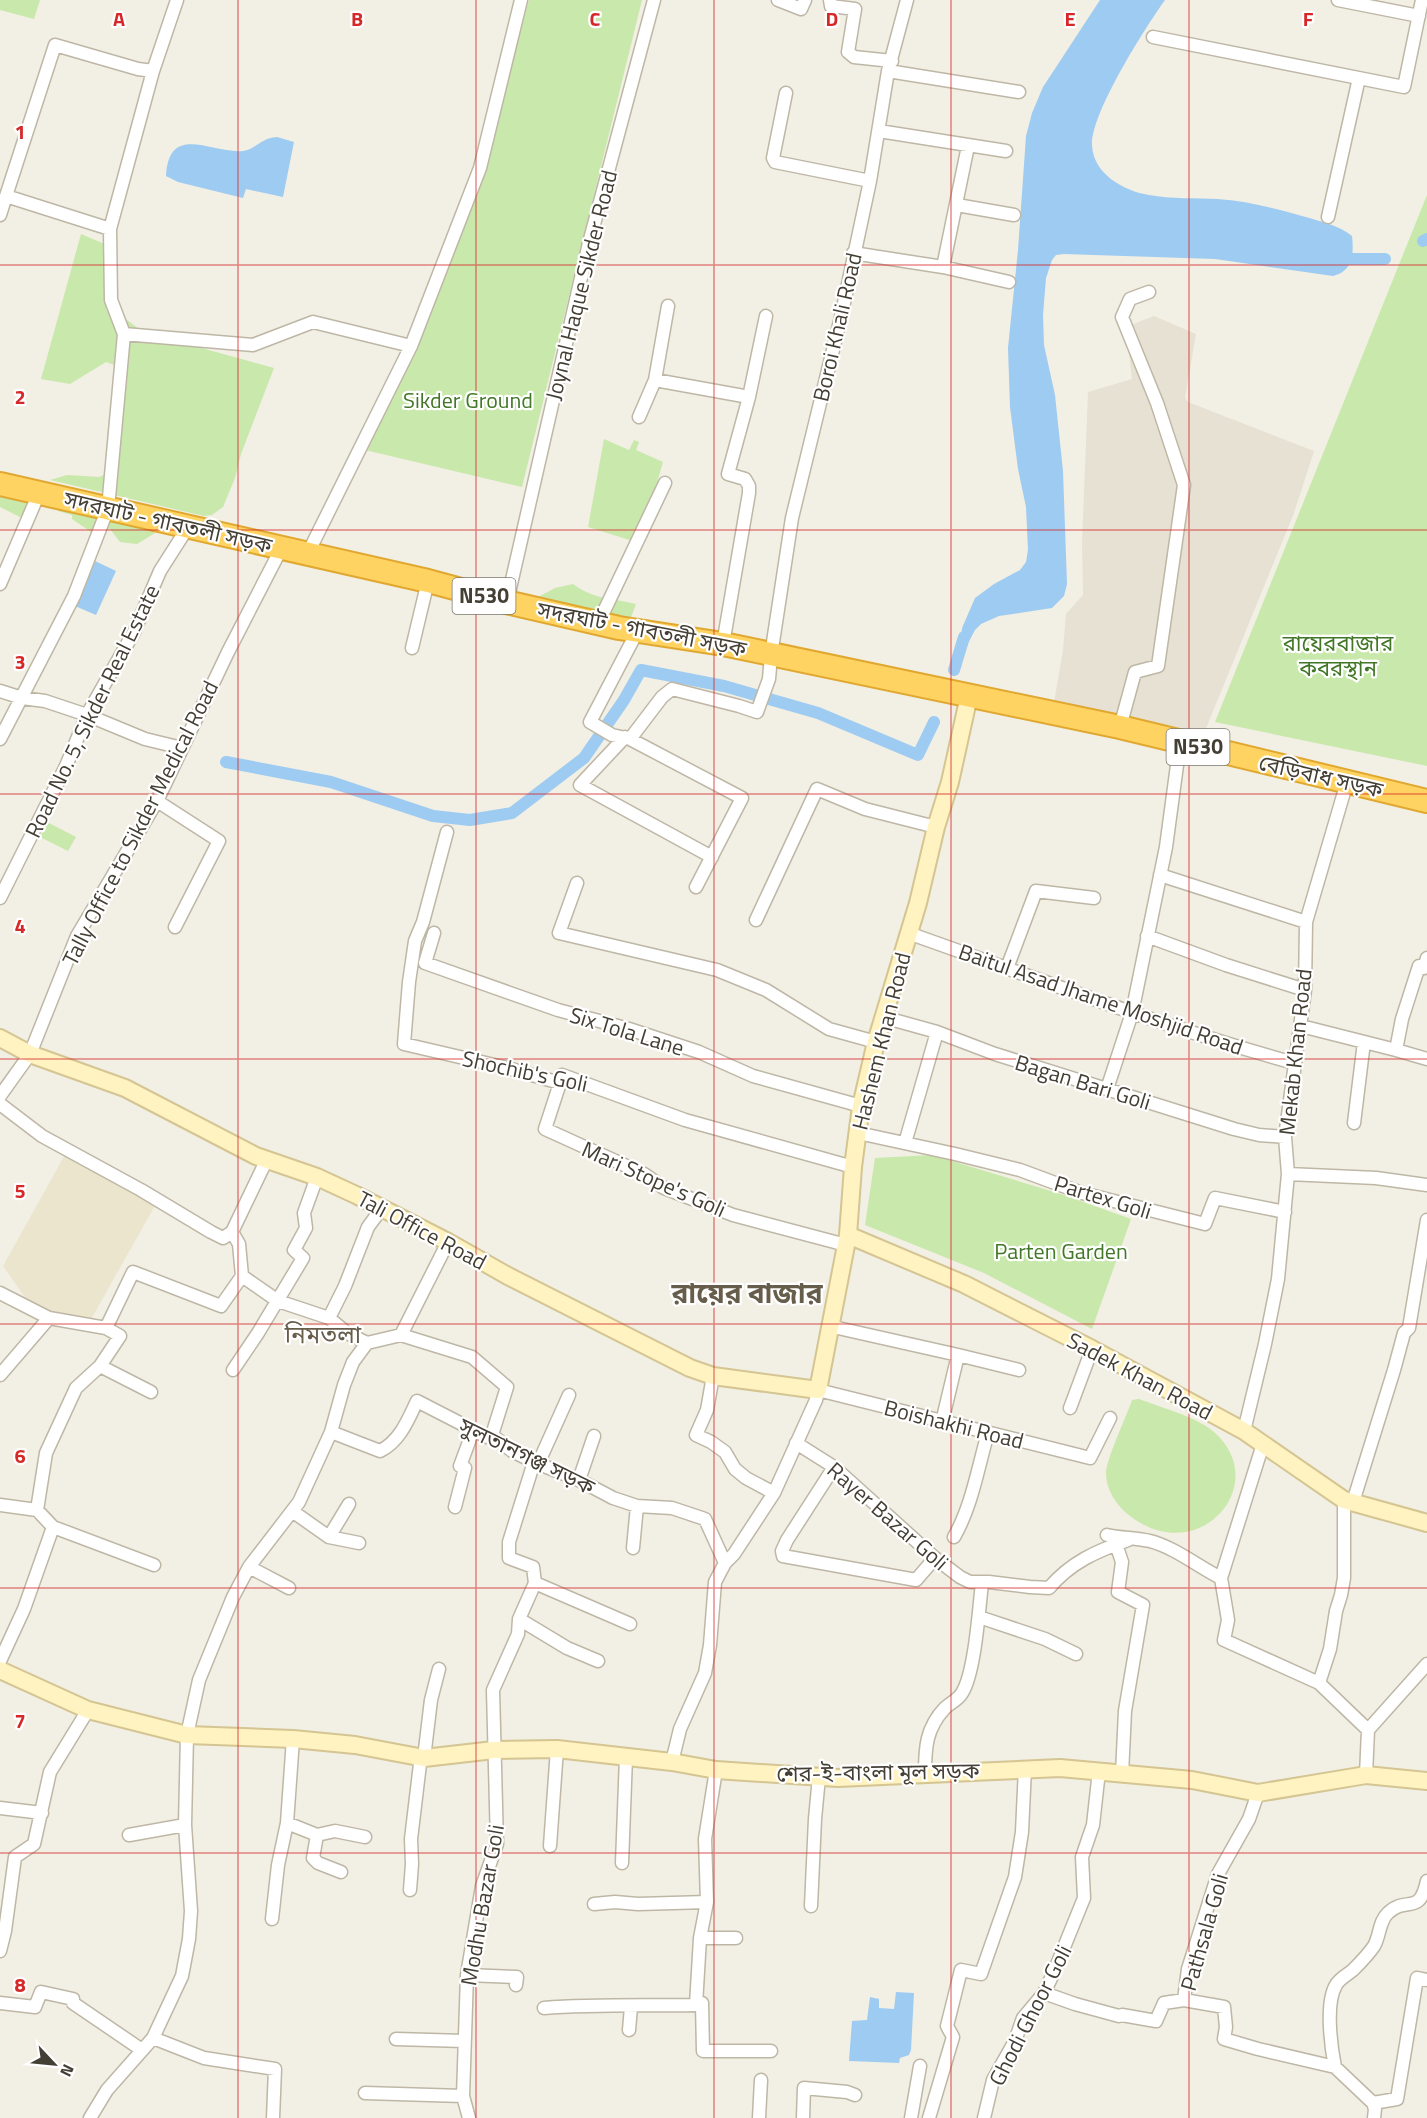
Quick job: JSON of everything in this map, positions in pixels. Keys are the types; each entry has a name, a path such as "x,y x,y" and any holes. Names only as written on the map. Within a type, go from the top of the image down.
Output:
{"highway":[{"name":"সদরঘাট - গাবতলী সড়ক","path":"0,484 307,555 428,580 506,604 597,625 723,644 969,696"},
{"name":"বেড়িবাধ সড়ক","path":"969,696 1120,727 1427,801"}],"street":[{"path":"0,739 74,596 108,508 124,334 111,300 110,229 153,71 177,0"},
{"path":"307,555 411,346 480,168 521,0"},
{"name":"Joynal Haque Sikder Road","path":"506,604 587,254 654,0"},
{"path":"778,0 801,9 805,0"},
{"path":"830,0 831,6 855,9 848,52 854,57 1019,92"},
{"name":"Boroi Khali Road","path":"628,738 656,703 672,688 739,705 757,712 769,679 792,518 841,317 870,181 890,66 907,0"},
{"path":"1338,0 1419,16"},
{"path":"1153,38 1404,87 1422,0 1427,1"},
{"path":"0,215 55,45 138,69 153,71"},
{"path":"1328,217 1359,78"},
{"path":"786,93 773,158 775,162 870,181"},
{"path":"879,131 1006,151"},
{"path":"943,267 968,146"},
{"path":"6,196 110,229"},
{"path":"957,205 1014,215"},
{"path":"853,253 943,267 1009,282"},
{"path":"1120,727 1135,672 1158,666 1184,485 1157,403 1122,317 1130,298 1149,292"},
{"path":"639,417 655,380 668,306"},
{"path":"723,644 749,493 749,486 745,479 728,474 749,397 766,316"},
{"path":"124,334 254,345 313,322 411,346"},
{"path":"655,380 749,397"},
{"path":"597,625 664,483"},
{"path":"0,584 39,493"},
{"name":"Road No. 5, Sikder Real Estate","path":"0,898 66,766 87,715 134,632 160,571 188,527"},
{"name":"Tally Office to Sikder Medical Road","path":"0,1095 30,1054 77,936 157,801 228,652 281,549"},
{"path":"412,648 428,580"},
{"path":"637,632 590,722 612,735 628,738 742,798 696,887"},
{"path":"0,691 22,698 45,701 87,715 145,740 182,748"},
{"name":"Hashem Khan Road","path":"818,1390 847,1240 861,1106 883,1017 923,886 969,696"},
{"path":"628,738 580,784 712,856"},
{"path":"1107,1089 1132,1013 1166,847 1180,743"},
{"name":"Mekab Khan Road","path":"1244,1431 1272,1312 1285,1212 1288,1174 1285,1137 1305,990 1306,922 1347,782"},
{"path":"756,920 817,789 865,809 936,827"},
{"path":"157,801 219,841 175,927"},
{"name":"Shochib's Goli","path":"447,832 416,941 409,982 404,1044 512,1069 560,1083 562,1075 685,1120 853,1167"},
{"path":"1160,875 1306,922"},
{"path":"578,883 559,933 717,970 766,990 829,1029 876,1042"},
{"path":"1007,968 1036,891 1094,898"},
{"name":"Six Tola Lane","path":"434,933 425,963 558,1010 629,1029 699,1052 753,1076 861,1106"},
{"name":"Baitul Asad Jhame Moshjid Road","path":"908,933 1086,998 1236,1047 1294,1063"},
{"path":"1147,936 1226,965 1305,990"},
{"path":"1396,1050 1402,1019 1419,966 1424,968 1427,958"},
{"name":"Bagan Bari Goli","path":"883,1017 937,1032 994,1054 1234,1129 1259,1135 1285,1137"},
{"path":"1301,1026 1427,1059"},
{"path":"905,1143 937,1032"},
{"name":"Tali Office Road","path":"0,1038 30,1054 125,1088 194,1126 267,1159 317,1177 382,1208 580,1314 690,1368 713,1376 818,1390"},
{"path":"1354,1123 1364,1042"},
{"name":"Mari Stope's Goli","path":"560,1083 544,1129 644,1174 664,1188 733,1215 847,1240"},
{"path":"0,1104 42,1136 223,1238 232,1232 267,1159"},
{"name":"Partex Goli","path":"858,1133 1020,1170 1082,1193 1205,1224 1215,1198 1285,1212"},
{"path":"1288,1174 1376,1178 1427,1185"},
{"path":"233,1370 303,1258 294,1250 306,1228 304,1213 317,1177"},
{"path":"329,1318 345,1286 368,1227 382,1208"},
{"path":"1319,1683 1330,1649 1344,1578 1349,1501 1395,1370 1404,1333 1409,1328 1427,1220"},
{"path":"106,1328 133,1272 221,1305 242,1276 239,1244 232,1232"},
{"name":"Sadek Khan Road","path":"847,1240 964,1284 1092,1349 1244,1431 1349,1501 1427,1523"},
{"path":"401,1335 448,1242"},
{"path":"242,1276 278,1301 329,1318 347,1333 367,1343 401,1335 472,1357 507,1387 492,1435"},
{"path":"0,1293 49,1318 106,1328 120,1336 100,1366 76,1388 46,1453 37,1510"},
{"path":"0,1375 49,1318"},
{"path":"829,1326 1019,1370"},
{"path":"90,2118 106,2090 153,2038 182,1976 189,1939 191,1911 185,1825 188,1735 199,1680 232,1597 249,1568 299,1502 331,1432 353,1362 367,1343"},
{"path":"1070,1408 1092,1349"},
{"path":"942,1422 958,1355"},
{"path":"100,1366 151,1392"},
{"path":"713,1376 707,1410 696,1435 725,1452 735,1469 746,1478 774,1493"},
{"path":"672,1762 680,1729 705,1673 710,1645 715,1582 725,1563 734,1554 774,1493 816,1401 818,1390"},
{"name":"Boishakhi Road","path":"818,1390 1090,1458 1110,1418"},
{"path":"569,1395 536,1463 512,1532 508,1558 533,1568 535,1583 630,1623"},
{"name":"সুলতানগঞ্জ সড়ক","path":"331,1432 380,1451 392,1445 417,1401 473,1431 487,1437 492,1435 512,1451 579,1480 613,1498 637,1506 672,1508 705,1519 725,1563"},
{"path":"454,1507 465,1468 460,1466 473,1431"},
{"path":"954,1537 968,1503 988,1433"},
{"path":"579,1480 594,1436"},
{"name":"Rayer Bazar Goli","path":"796,1443 834,1467 935,1558 970,1582 1049,1588 1062,1572 1117,1540"},
{"path":"1263,1444 1221,1578 1228,1620 1224,1640 1319,1683 1368,1730"},
{"path":"834,1467 786,1540 782,1551 783,1556 916,1580 935,1558"},
{"path":"329,1538 350,1504"},
{"path":"0,1505 37,1510 53,1527 154,1565"},
{"path":"633,1548 637,1506"},
{"path":"292,1511 329,1538 359,1543"},
{"path":"0,1661 24,1609 53,1527"},
{"path":"1122,1774 1125,1711 1143,1605 1118,1592 1122,1562 1117,1540 1149,1541 1179,1552 1221,1578"},
{"path":"249,1568 289,1588"},
{"name":"Modhu Bazar Goli","path":"469,2118 463,2096 467,1975 482,1886 497,1844 498,1810 493,1690 518,1634 519,1619 535,1583"},
{"path":"925,1773 925,1743 938,1716 963,1693 969,1673 979,1617 982,1583"},
{"path":"979,1617 1045,1639 1076,1654"},
{"path":"519,1619 567,1648 598,1662"},
{"path":"1366,1775 1368,1730 1427,1664"},
{"path":"410,1890 411,1839 420,1764 424,1758 431,1700 439,1669"},
{"name":"শের-ই-বাংলা মূল সড়ক","path":"0,1670 88,1710 188,1735 293,1739 355,1745 424,1758 494,1750 557,1749 672,1762 716,1770 819,1777 879,1777 1060,1768 1192,1780 1258,1793 1366,1775 1427,1781"},
{"path":"0,1951 15,1857 34,1844 51,1772 88,1710"},
{"path":"272,1919 278,1865 287,1823 293,1739"},
{"path":"550,1846 557,1749"},
{"path":"622,1863 626,1757"},
{"path":"929,2118 953,2037 947,2026 961,1970 981,1974 1015,1877 1022,1832 1025,1768"},
{"path":"696,2005 700,1938 707,1902 705,1839 716,1770"},
{"name":"Ghodi Ghoor Goli","path":"984,2118 993,2080 1015,2041 1023,2018 1044,1993 1084,1898 1082,1857 1093,1825 1099,1771"},
{"path":"811,1906 819,1777"},
{"name":"Pathsala Goli","path":"1258,1793 1249,1819 1218,1874 1188,1969 1184,2000 1224,2007 1226,2028 1224,2039 1335,2067"},
{"path":"0,1808 42,1813"},
{"path":"287,1823 317,1835 335,1831 365,1837"},
{"path":"129,1835 185,1825"},
{"path":"317,1835 313,1858 318,1863 341,1872"},
{"path":"1427,1881 1421,1904 1393,1909 1387,1913 1376,1942 1367,1956 1336,1984 1330,2008 1335,2067 1376,2114 1397,2099 1417,1978 1427,1980"},
{"path":"594,1904 707,1902"},
{"path":"700,1938 736,1938"},
{"path":"467,1975 517,1977 516,1985"},
{"path":"0,2003 35,2007 41,1992 73,1999 73,2003 141,2050"},
{"path":"1044,1993 1119,2016 1122,2014 1156,2020 1164,2003 1184,2000"},
{"path":"544,2008 583,2005 631,2007 696,2005 702,2003 703,2050 771,2051"},
{"path":"629,2030 631,2007"},
{"path":"153,2038 204,2058 275,2069 273,2118"},
{"path":"396,2039 464,2041"},
{"path":"911,2118 920,2067"},
{"path":"759,2118 761,2080"},
{"path":"803,2118 804,2088 847,2092 855,2095"},
{"path":"365,2093 463,2096"}],"shaded area":[{"path":"1154,316 1196,334 1185,398 1188,402 1314,451 1294,513 1200,743 1053,708 1063,651 1066,614 1083,595 1082,544 1088,392 1132,379 1126,327"},
{"path":"67,1151 157,1202 90,1321 70,1320 27,1300 3,1266"}],"green space":[{"path":"0,0 40,0 34,19 0,10"},
{"name":"Sikder Ground","path":"529,0 642,0 522,487 365,450 501,100"},
{"name":"রায়েরবাজার কবরস্থান","path":"1427,195 1427,766 1215,722"},
{"path":"81,234 107,245 106,310 119,314 143,332 274,368 223,507 212,515 204,516 50,480 67,475 99,477 111,472 126,369 106,362 70,384 41,379"},
{"path":"604,439 629,450 634,440 639,442 636,450 663,462 639,543 588,527"},
{"path":"0,485 33,500 28,521 0,507"},
{"path":"54,497 153,520 155,533 137,544 120,542 110,529 91,532 72,519 72,515 58,511"},
{"path":"573,584 596,596 636,604 628,625 525,604 555,588"},
{"path":"47,822 76,837 68,851 40,837"},
{"name":"Parten Garden","path":"932,1155 1064,1195 1131,1219 1092,1329 984,1273 865,1225 875,1158"},
{"path":"1139,1399 1206,1426 1214,1432 1230,1453 1235,1475 1232,1495 1220,1513 1202,1526 1181,1533 1156,1530 1130,1516 1110,1491 1106,1479 1109,1458 1132,1400"}],"water":[{"path":"1100,0 1165,0 1121,71 1100,113 1092,145 1094,155 1104,173 1120,185 1139,193 1166,197 1239,201 1328,224 1352,236 1351,261 1345,270 1333,276 1215,259 1056,255 1046,278 1043,315 1044,345 1055,395 1063,471 1067,584 1064,596 1052,608 999,616 981,624 975,630 965,649 960,652 962,628 975,598 994,584 1020,570 1026,562 1028,550 1026,507 1018,469 1010,407 1008,348 1026,136 1032,113 1043,87"},
{"path":"277,137 294,142 283,197 246,189 243,198 178,182 166,176 169,160 175,150 184,145 194,144 243,151 267,139"},
{"path":"95,561 116,571 96,615 75,606"},
{"path":"896,1992 914,1993 909,2055 900,2058 899,2063 849,2061 852,2021 867,2020 870,1997 879,1999 879,2008 894,2009"}],"waterway":[{"path":"1423,241 1427,239"},
{"path":"1335,259 1385,259"},
{"path":"954,670 964,637"},
{"path":"226,762 331,782 433,816 470,820 512,813 584,758 624,700 641,670 724,686 818,713 918,755 934,722"}],"district":[{"name":"রায়ের বাজার","path":"747,1293"},
{"name":"নিমতলা","path":"323,1335"}]}
